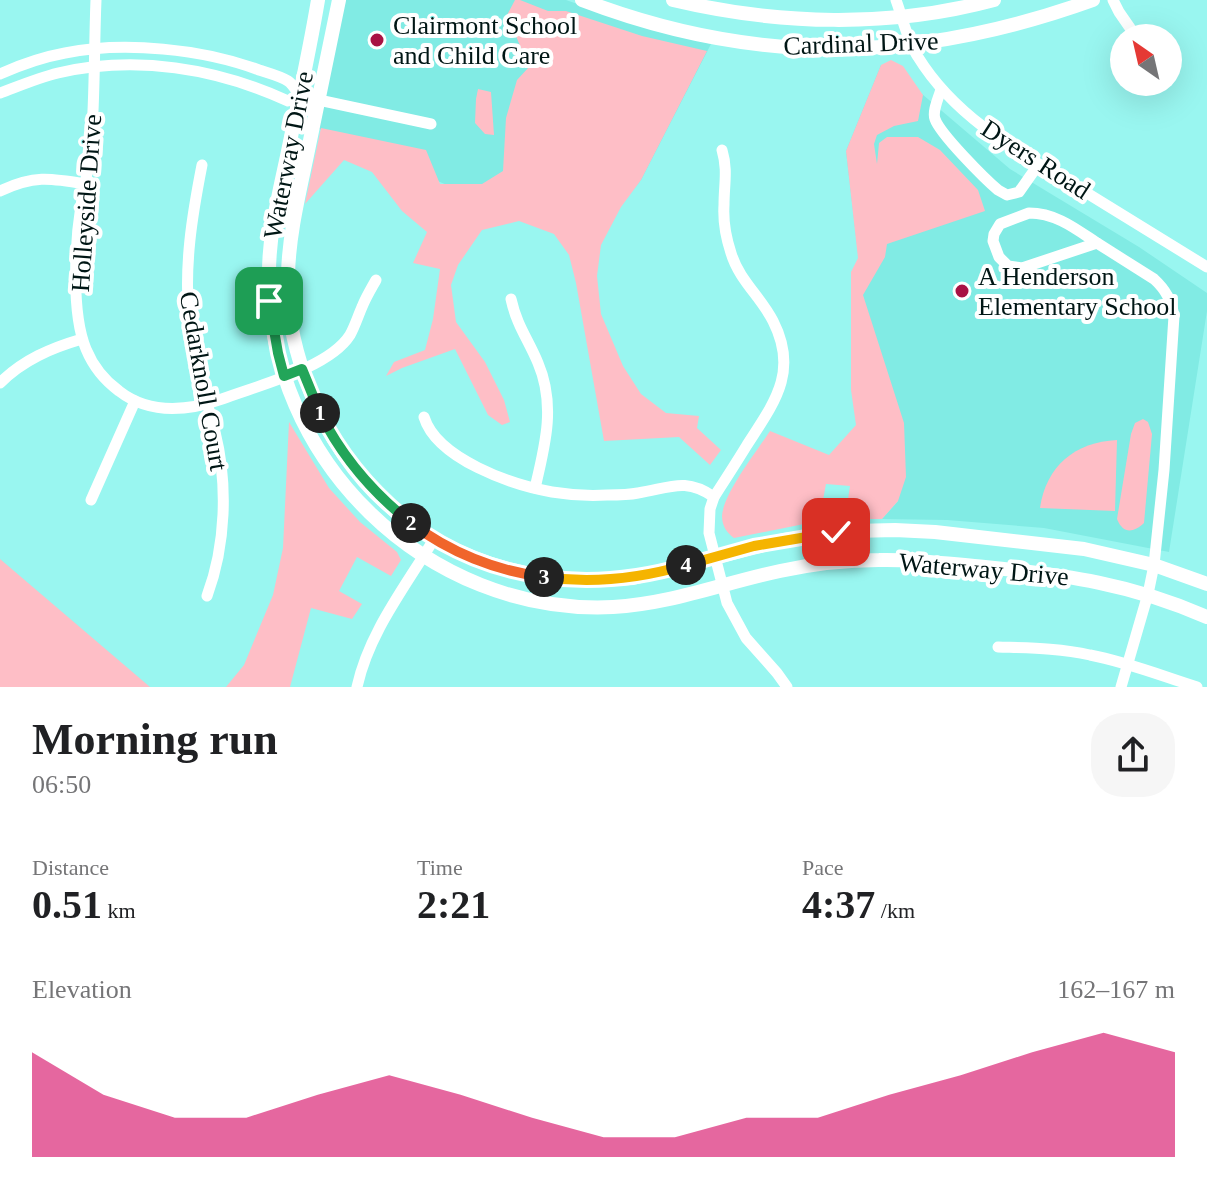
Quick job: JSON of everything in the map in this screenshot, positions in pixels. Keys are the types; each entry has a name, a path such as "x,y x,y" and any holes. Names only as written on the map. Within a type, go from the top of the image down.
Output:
{"main road":[{"name":"Waterway Drive","path":"318,0 270,247 269,301 278,353 299,417 342,484 378,521 424,555 489,588 560,605 637,605 813,565 904,560 1055,574 1148,594 1207,617"},
{"name":"Cardinal Drive","path":"582,0 614,6 664,28 742,44 821,49 912,44 977,34 1093,0"},
{"name":"Cardinal Drive","path":"673,0 784,18 862,19 942,11 994,0"},
{"name":"Waterway Drive","path":"339,2 294,216 288,276 290,315 302,369 327,428 356,470 395,510 434,539 484,563 509,571 561,580 608,581 657,574 754,546 823,534 895,530 935,532 1063,546 1119,556 1207,584"}],"street":[{"name":"Holleyside Drive","path":"96,0 93,127 81,205 78,303 82,339 92,361 110,385 135,401 174,409 207,404 302,369 323,360 342,346 350,336 376,280"},
{"name":"Dyers Road","path":"896,0 919,59 941,89 976,120 1008,146 1207,267"},
{"path":"1113,0 1127,24"},
{"path":"315,17 339,2"},
{"path":"0,74 66,53 144,49 182,51 242,63 290,82 300,96"},
{"path":"0,93 56,74 94,67 145,65 231,79 288,101 300,96 431,124"},
{"path":"941,89 935,120 946,137 998,190 1007,195 1019,192 1038,165"},
{"path":"722,150 726,166 726,236 745,283 773,321 784,358 780,388 772,408 714,497 708,521 709,533 727,603 746,638 787,687"},
{"name":"Cedarknoll Court","path":"202,165 191,223 187,278 193,344 216,435 222,495 220,552 207,596"},
{"path":"0,191 25,181 49,178 86,184"},
{"path":"1097,243 1015,268 999,257 993,241 994,234 1005,221 1029,213 1041,213 1066,223 1154,279 1168,294 1172,304 1174,316 1164,470 1154,565 1121,687"},
{"path":"511,299 520,329 539,367 548,402 546,439 535,488"},
{"path":"0,383 26,361 82,339"},
{"path":"91,500 135,401"},
{"path":"424,417 433,436 464,460 535,488 609,495 683,485 695,487 714,497"},
{"path":"357,687 374,639 434,539"},
{"path":"998,647 1074,652 1128,664 1197,687"}],"shaded area":[{"path":"343,0 566,0 646,28 711,44 641,180 588,247 317,128"},
{"path":"515,0 548,11 566,11 642,36 707,51 641,180 621,207 601,245 597,276 601,314 623,366 641,394 666,413 699,416 697,428 721,450 710,465 679,437 604,441 576,283 569,255 554,234 519,221 482,230 458,265 451,285 456,322 485,362 504,400 510,422 502,425 488,415 455,349 386,376 394,362 425,350 440,269 413,263 427,232 402,211 372,172 344,160 305,204 321,128 426,150 440,184 482,184 503,171 506,118 517,80 529,67 507,15"},
{"path":"891,60 903,66 923,95 918,121 894,126 877,135 874,144 877,164 879,143 887,137 918,137 940,150 978,190 985,211 887,244 885,257 863,295 904,423 906,477 898,501 882,519 845,519 850,486 826,484 819,521 734,538 723,523 724,507 734,485 770,431 829,455 856,425 851,390 851,272 858,258 846,151 881,65"},
{"path":"881,65 915,88 1010,169 1139,247 1207,293 1207,311 1169,552 1044,528 947,520 882,519 898,501 867,330 846,151"},
{"path":"478,89 491,92 494,135 485,134 475,123"},
{"path":"1143,419 1148,422 1152,434 1144,523 1129,530 1122,527 1117,519 1131,434 1135,423"},
{"path":"289,422 329,488 360,522 397,552 401,560 391,576 357,557 339,591 362,604 352,619 311,608 290,687 226,687 244,665 273,595 283,548"},
{"path":"1117,440 1115,511 1040,508 1049,480 1065,459 1088,446"},
{"path":"0,559 150,687 0,687"}],"place":[{"name":"Clairmont School and Child Care","path":"377,40"},
{"name":"A Henderson Elementary School","path":"962,291"}],"route":[{"path":"269,301 284,376 302,369 327,428 356,470 415,526 464,555 509,571 535,576 608,581 657,574 754,546 836,532"}]}
